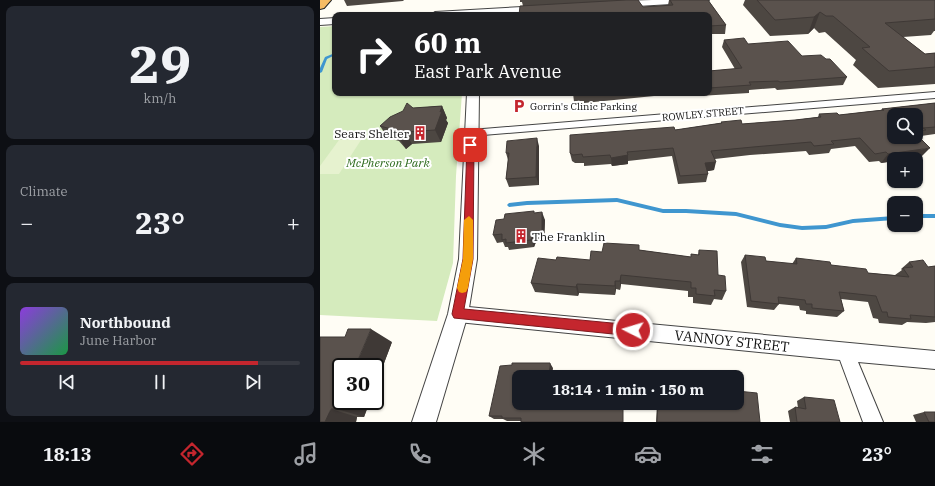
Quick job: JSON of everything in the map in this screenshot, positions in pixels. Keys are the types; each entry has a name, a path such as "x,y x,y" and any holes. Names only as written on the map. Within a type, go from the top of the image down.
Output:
{"highway":[{"path":"320,6 326,0"}],"street":[{"path":"614,5 642,2 705,0"},
{"path":"466,12 547,9"},
{"path":"320,22 332,21"},
{"path":"424,422 458,314 468,259 473,96"},
{"name":"ROWLEY STREET","path":"471,133 935,96"},
{"name":"VANNOY STREET","path":"458,314 846,353 935,360"},
{"path":"846,353 873,422"}],"green space":[{"name":"McPherson Park","path":"332,26 332,96 462,96 456,176 453,263 437,321 320,315 320,27"},
{"path":"339,140 361,140 339,174 320,174 320,166"}],"building":[{"path":"638,0 643,7 673,5 670,0 708,0 726,25 712,26 712,12 519,12 520,6"},
{"path":"757,0 935,0 935,19 885,23 925,54 935,53 935,67 889,71 862,48 870,47 833,16 826,16 820,12 814,17 775,20"},
{"path":"744,38 748,44 788,41 802,56 821,55 826,59 830,59 847,77 780,82 749,82 751,85 712,88 712,71 742,68 724,40"},
{"path":"407,103 413,108 442,106 440,112 442,111 435,130 405,132 399,137 391,129 380,126 390,117 403,111"},
{"path":"935,103 935,127 923,128 923,108 891,108"},
{"path":"887,108 887,144 923,144 923,141 930,148 875,154 860,138 831,141 834,144 814,146 811,142 711,151 716,162 705,163 708,174 680,176 673,148 627,152 628,155 611,158 610,155 583,157 582,154 573,155 570,153 570,135 674,127 675,130 741,120 742,124 795,120 821,117 819,114 837,113 839,115 884,110 882,109"},
{"path":"537,138 536,177 506,179 509,153 506,153 507,141"},
{"name":"The Franklin","path":"534,211 534,213 542,212 542,234 533,235 531,240 506,243 506,239 502,240 502,234 493,235 496,220 504,219 505,214"},
{"path":"604,243 639,245 639,250 691,257 691,254 699,255 699,250 717,251 718,275 725,276 726,291 714,290 715,296 696,294 696,288 691,288 691,282 621,275 620,281 615,281 615,286 577,284 576,287 531,283 538,258 556,260 557,257 590,260 591,251 602,252"},
{"path":"745,255 765,257 766,261 797,264 796,258 830,262 831,265 866,269 868,273 909,277 903,268 913,267 909,262 923,260 928,267 935,266 935,317 910,315 911,319 888,317 887,312 882,312 876,296 839,292 844,311 812,308 812,304 806,304 805,300 778,297 779,304 751,301"},
{"path":"348,329 371,329 359,358 332,358 332,409 325,422 320,422 320,337 345,337"},
{"path":"512,363 550,363 550,370 512,370 512,410 623,410 623,422 521,422 521,418 489,416 500,366 512,365"},
{"path":"744,392 757,393 760,422 657,422 658,410 744,410"},
{"path":"804,397 834,400 840,422 797,422 795,407 806,409"},
{"path":"924,412 935,412 935,422 929,422"}],"waterway":[{"path":"320,72 326,58 332,55"},
{"path":"509,205 617,200 663,211 736,214 780,225 802,228 826,227 853,221 887,219"},
{"path":"923,216 935,216"}],"slow traffic":[{"path":"462,288 468,259 469,220"}],"place":[{"name":"Gorrin's Clinic Parking","path":"519,106"},
{"name":"Sears Shelter","path":"420,133"},
{"name":"The Franklin","path":"521,236"}],"route":[{"path":"470,145 468,259 458,314 633,330"}]}
